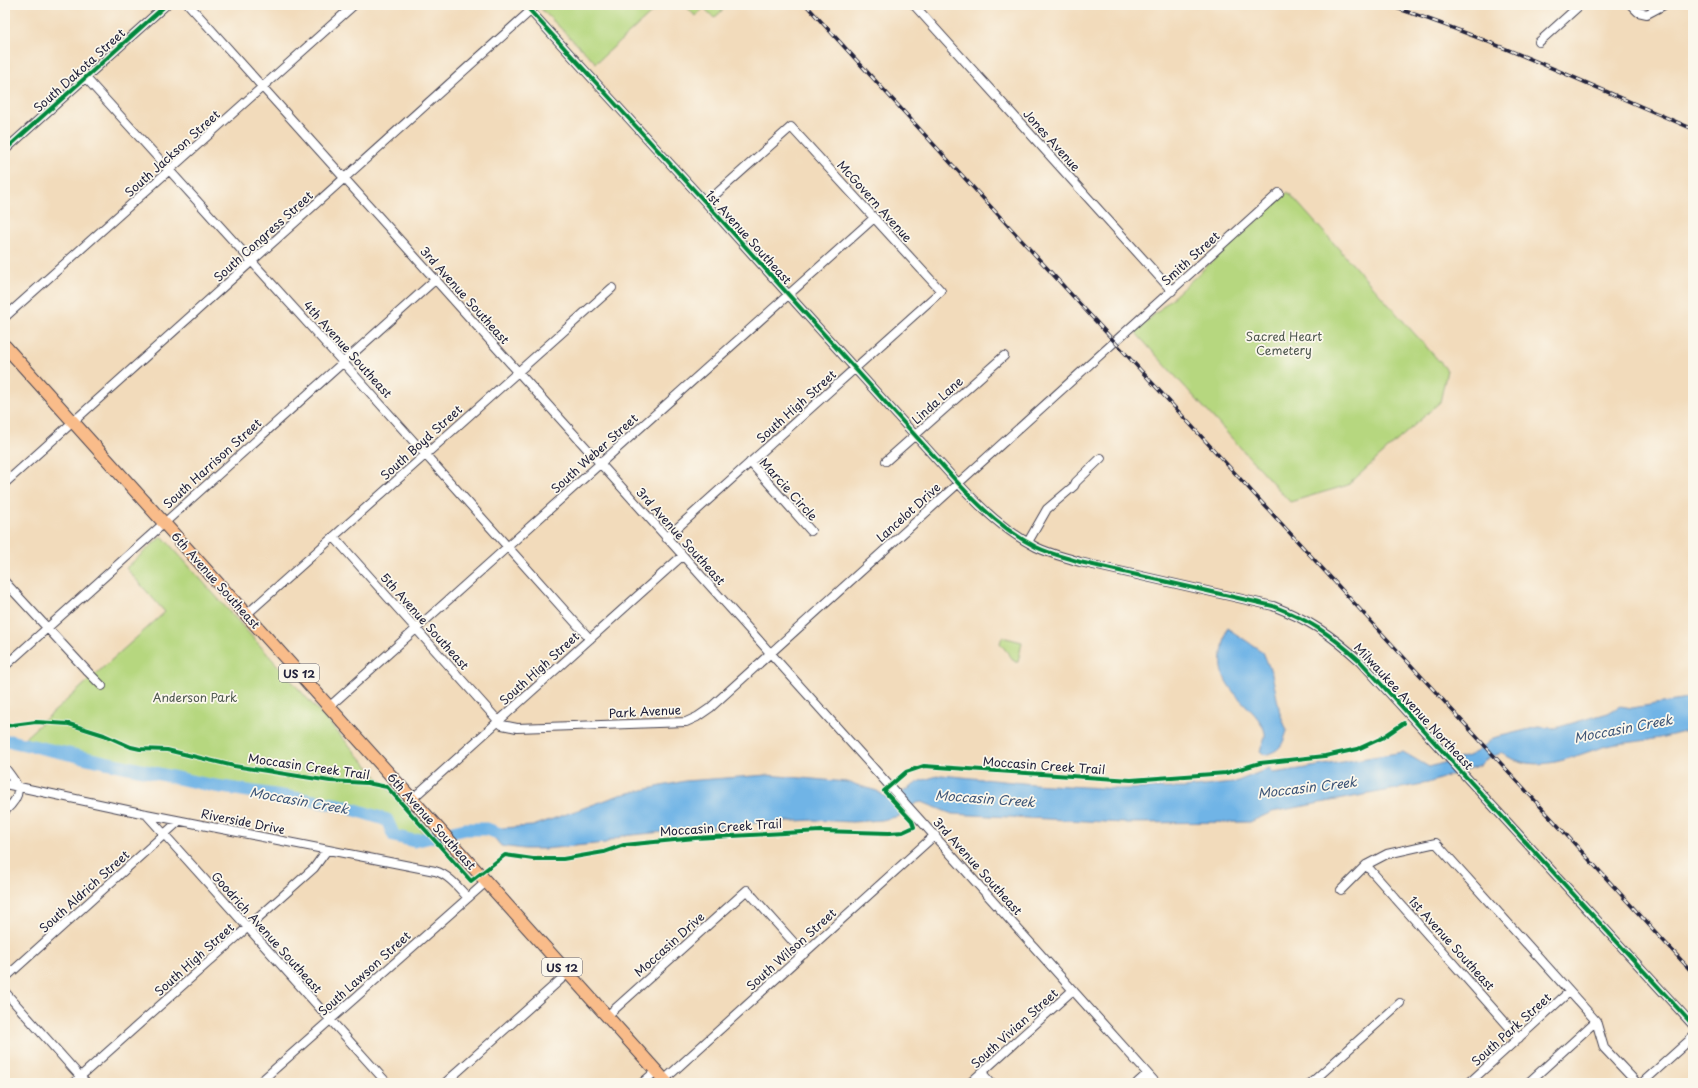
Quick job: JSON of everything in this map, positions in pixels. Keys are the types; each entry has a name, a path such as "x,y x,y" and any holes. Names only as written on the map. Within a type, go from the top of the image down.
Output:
{"highway":[{"name":"6th Avenue Southeast","path":"5,346 247,614 665,1082"}],"street":[{"path":"153,16 157,5"},
{"name":"South Dakota Street","path":"5,150 166,5"},
{"name":"3rd Avenue Southeast","path":"189,5 1156,1083"},
{"name":"South Jackson Street","path":"5,317 354,5"},
{"name":"South Congress Street","path":"5,483 345,178 527,8 537,5"},
{"name":"Jones Avenue","path":"914,5 1172,291"},
{"path":"1539,42 1580,5"},
{"path":"1631,5 1638,12 1647,14 1664,5"},
{"name":"1st Avenue Southeast","path":"527,8 706,203 914,436 958,483"},
{"name":"4th Avenue Southeast","path":"86,77 426,454 590,639"},
{"name":"McGovern Avenue","path":"706,203 791,126 941,291"},
{"name":"Smith Street","path":"1116,341 1279,192"},
{"name":"South Weber Street","path":"330,707 874,218"},
{"name":"South Harrison Street","path":"5,666 436,279"},
{"name":"South Boyd Street","path":"247,614 612,288"},
{"name":"South High Street","path":"666,538 941,291"},
{"name":"Lancelot Drive","path":"770,654 1116,341"},
{"name":"Linda Lane","path":"886,461 1004,356"},
{"path":"1028,542 1047,509 1074,486 1076,482 1100,458"},
{"name":"Marcie Circle","path":"750,462 811,531"},
{"name":"Milwaukee Avenue Northeast","path":"958,483 1000,525 1028,542 1050,552 1080,562 1273,606 1300,616 1325,631 1360,661 1693,1025"},
{"name":"5th Avenue Southeast","path":"334,537 498,721"},
{"name":"South High Street","path":"412,799 682,556"},
{"path":"5,582 102,686"},
{"name":"Park Avenue","path":"498,721 509,727 517,728 686,722 697,717 710,708 770,654"},
{"path":"5,768 17,786 18,792 15,802 5,811"},
{"name":"Riverside Drive","path":"5,784 179,821 442,873 468,898"},
{"name":"Goodrich Avenue Southeast","path":"146,814 387,1083"},
{"name":"South Aldrich Street","path":"5,978 179,821"},
{"name":"South Wilson Street","path":"665,1082 935,835"},
{"path":"1342,890 1366,865 1387,854 1436,843 1596,1021 1604,1048 1637,1083"},
{"name":"South High Street","path":"73,1083 314,868 327,850"},
{"name":"1st Avenue Southeast","path":"1366,865 1519,1038"},
{"name":"South Lawson Street","path":"259,1083 486,882"},
{"name":"Moccasin Drive","path":"607,1016 747,890 804,954"},
{"path":"445,1083 568,973"},
{"name":"South Vivian Street","path":"970,1083 1073,990"},
{"path":"5,992 86,1083"},
{"name":"South Park Street","path":"1469,1083 1570,992"},
{"path":"1311,1083 1400,1003"},
{"path":"1528,1083 1596,1021"},
{"path":"1646,1082 1693,1037"},
{"path":"642,1083 656,1071"},
{"path":"982,1073 991,1083"},
{"path":"1137,1083 1147,1074"}],"green space":[{"path":"537,5 660,5 596,63"},
{"path":"723,5 725,8 714,18 704,8 695,16 686,6"},
{"name":"Sacred Heart Cemetery","path":"1288,192 1447,370 1440,402 1348,485 1290,502 1135,332"},
{"name":"Anderson Park","path":"162,536 415,819 426,838 414,841 394,836 387,820 340,805 209,785 19,743 165,612 126,568"},
{"path":"1002,637 1022,642 1018,662 1015,662 1000,643"}],"water":[{"path":"1227,628 1263,652 1272,674 1280,713 1287,731 1280,747 1265,755 1260,751 1265,735 1262,725 1258,718 1226,682 1223,673 1222,656"},
{"path":"1693,698 1693,730 1654,739 1606,746 1567,759 1541,764 1515,760 1501,753 1485,760 1480,765 1428,783 1272,812 1250,822 1124,823 952,814 922,802 917,803 900,813 900,816 882,820 852,822 814,820 755,823 622,836 605,843 544,849 524,849 501,846 487,829 533,826 620,795 685,781 767,775 847,782 877,791 890,800 920,781 941,775 1033,784 1118,789 1185,788 1233,783 1270,768 1272,773 1281,772 1403,752 1429,767 1468,756 1478,751 1493,738 1538,727 1555,728 1608,713 1620,706 1632,708"}],"waterway":[{"name":"Moccasin Creek","path":"5,742 10,741 209,785 340,805 387,820 394,836 414,841 465,829 487,829 503,835"}],"railway":[{"path":"806,5 1693,973"},
{"path":"1387,5 1426,18 1503,48 1693,129"}],"cycle path":[{"path":"5,150 166,5"},
{"path":"525,5 706,203 958,483 994,519 1025,541 1052,554 1080,562 1273,606 1320,629 1360,661 1693,1025"},
{"name":"Moccasin Creek Trail","path":"5,726 36,722 69,724 104,735 131,747 140,749 167,750 234,766 330,781 367,783 387,787 471,881 505,855 533,859 563,859 604,852 624,845 695,838 821,831 903,832 914,827 912,821 884,791 906,772 924,766 1131,780 1226,773 1260,763 1325,756 1358,749 1382,738 1404,723"}]}
